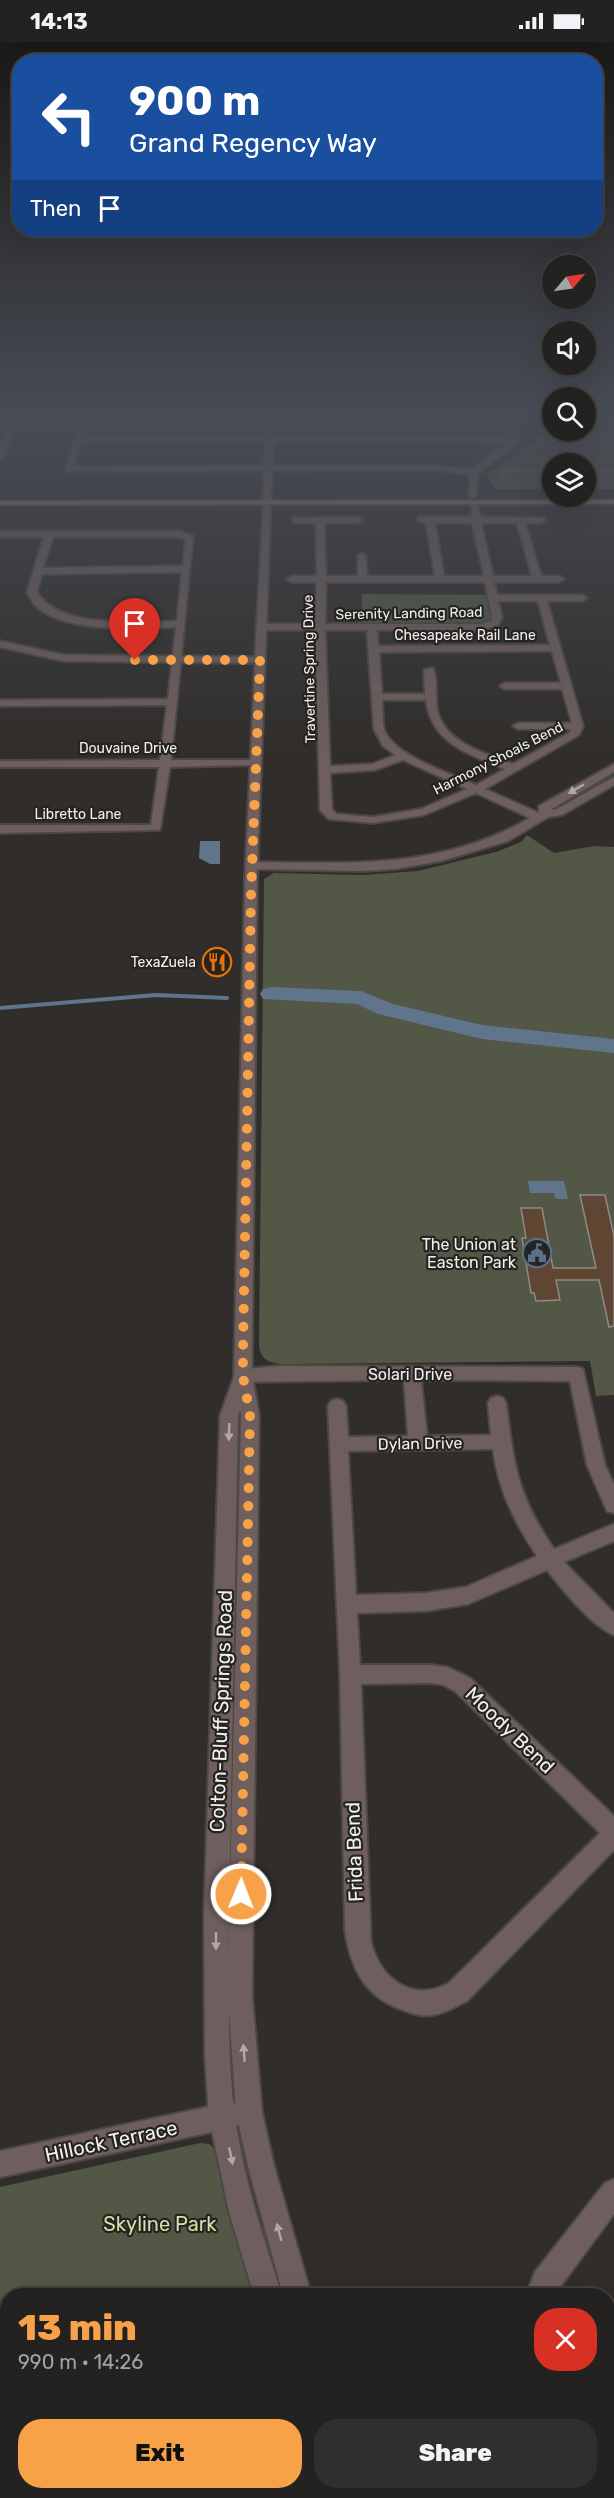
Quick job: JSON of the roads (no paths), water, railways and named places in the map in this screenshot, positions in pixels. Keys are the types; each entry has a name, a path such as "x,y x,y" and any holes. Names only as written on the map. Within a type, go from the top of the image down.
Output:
{"street":[{"name":"Colton-Bluff Springs Road","path":"266,530 251,866 243,1376 250,1415 240,1995 249,2112 261,2166 295,2288"},
{"name":"Travertine Spring Drive","path":"320,530 324,770 326,810 330,816"},
{"path":"427,530 440,579"},
{"path":"478,530 493,598 582,598"},
{"path":"523,530 537,579"},
{"path":"0,534 186,534 190,538 165,763"},
{"path":"49,534 32,592 33,597 42,606 63,617 98,623 180,624"},
{"path":"362,556 363,579"},
{"path":"37,571 186,569"},
{"path":"292,579 559,579"},
{"name":"Serenity Landing Road","path":"261,627 372,628 491,625 497,621 493,598"},
{"name":"Harmony Shoals Bend","path":"330,816 363,820 409,816 424,812 515,769 571,738 578,731 542,598"},
{"path":"372,628 381,736 391,748 403,756 476,789 541,815"},
{"path":"0,644 64,658 260,660"},
{"name":"Chesapeake Rail Lane","path":"374,649 556,648"},
{"path":"429,670 436,723 448,737 515,769"},
{"path":"505,686 567,686"},
{"path":"377,697 432,697"},
{"path":"0,703 173,702"},
{"path":"518,726 578,726"},
{"path":"324,770 363,769 403,756"},
{"name":"Libretto Lane","path":"0,829 156,828 165,763"},
{"name":"Douvaine Drive","path":"0,764 256,763"},
{"path":"541,815 543,808 614,767"},
{"path":"251,866 362,867 416,862 486,845 504,838 541,815 557,813 614,780"},
{"path":"412,1374 418,1443"},
{"name":"Solari Drive","path":"243,1376 577,1374 596,1465 614,1505"},
{"name":"Colton-Bluff Springs Road","path":"243,1376 229,1416 228,1440 216,1918 217,2057 222,2116 242,2212 266,2288"},
{"path":"497,1403 507,1474 533,1534 568,1581 614,1626"},
{"name":"Frida Bend","path":"337,1406 350,1675 359,1951 366,1970 377,1983 394,1996 430,2004 458,1992 614,1832"},
{"name":"Dylan Drive","path":"339,1444 502,1442"},
{"path":"346,1604 426,1602 468,1596 614,1532"},
{"name":"Moody Bend","path":"350,1675 430,1674 454,1679 464,1685 614,1832"},
{"name":"Hillock Terrace","path":"0,2164 249,2112"},
{"path":"543,2288 614,2192"}],"water":[{"path":"200,841 220,841 220,864 210,864 199,858"},
{"path":"528,1181 564,1181 568,1199 556,1199 554,1193 530,1193"}],"waterway":[{"path":"271,994 361,998 386,1009 482,1032 614,1046"},
{"path":"0,1008 156,995 227,998"}],"place":[{"name":"TexaZuela","path":"217,962"},
{"name":"The Union at Easton Park","path":"537,1253"}],"park label":[{"name":"Skyline Park","path":"160,2224"}]}
